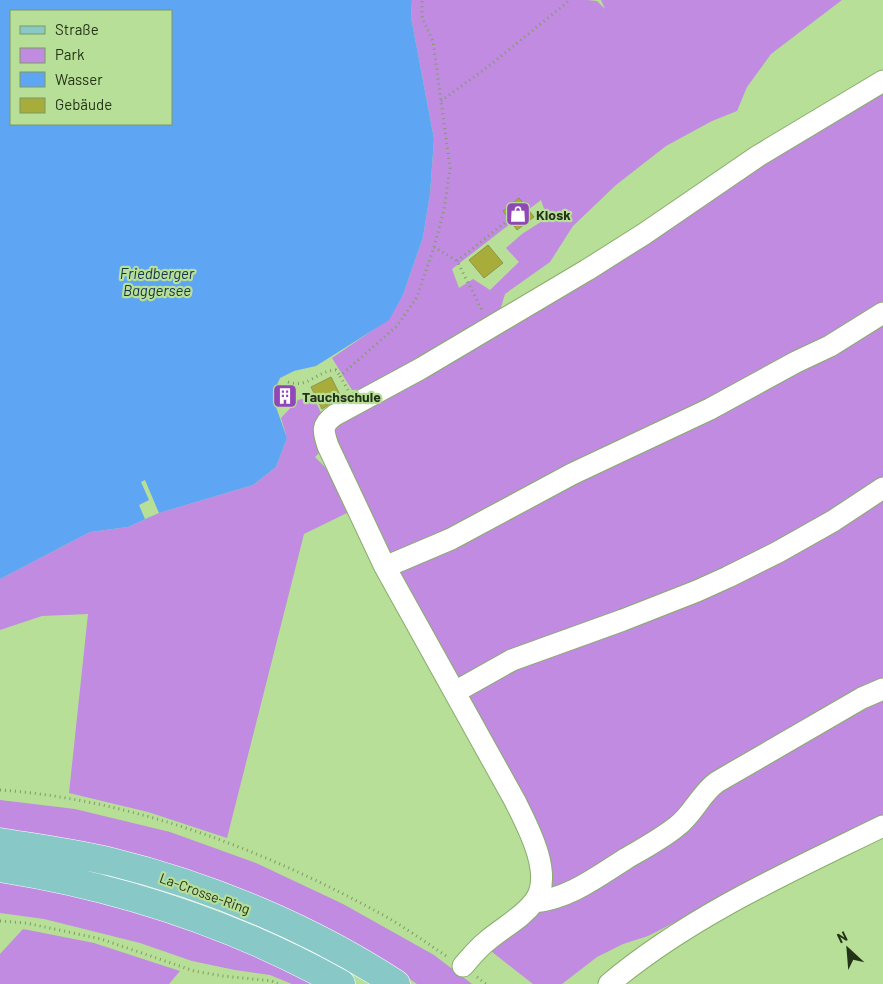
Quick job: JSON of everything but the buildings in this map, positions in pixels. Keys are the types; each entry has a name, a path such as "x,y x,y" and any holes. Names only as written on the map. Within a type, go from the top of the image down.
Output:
{"main road":[{"name":"La-Crosse-Ring","path":"0,842 60,851 112,862 210,893 307,934 396,984"},
{"name":"La-Crosse-Ring","path":"0,868 93,885 143,899 241,934 341,984"}],"lane":[{"path":"463,966 485,942 522,915 539,894 541,870 536,848 529,828 385,567 328,446 324,434 324,426 335,415 492,327 644,234 758,156 883,81"},
{"path":"385,567 451,540 572,474 710,409 796,362 830,346 883,313"},
{"path":"455,692 512,660 632,616 728,577 778,552 883,488"},
{"path":"534,902 549,901 576,889 660,838 677,827 707,790 717,782 862,698 883,689"},
{"path":"609,984 638,960 699,921 802,866 883,826"}],"path":[{"path":"340,376 397,326 417,297 444,210 450,168 433,41 422,18 422,0"},
{"path":"441,101 489,66 570,0"},
{"path":"456,261 507,221"},
{"path":"434,247 456,261 492,327"},
{"path":"288,382 296,385 301,384 330,370 336,370 348,390"},
{"path":"0,790 57,797 100,805 142,816 246,850 299,872 374,910 463,966 486,984"},
{"path":"0,921 26,923 101,939 194,971 272,981 278,984"}],"green space":[{"path":"412,0 587,0 597,1 605,9 601,0 842,0 771,54 747,87 737,111 712,121 666,146 616,185 573,226 550,262 505,294 498,317 370,389 352,390 332,358 389,319 403,295 423,237 430,194 434,139 411,17","holes":["541,200 547,218 522,234 506,248 519,262 490,290 473,279 459,288 452,269"]},
{"path":"883,87 883,816 648,936 623,944 597,957 562,984 533,984 487,948 504,931 545,865 389,566 327,428"},
{"path":"313,396 322,415 323,449 315,457 340,482 353,510 304,534 227,838 148,812 69,793 88,614 42,616 0,630 0,579 90,532 128,527 159,513 253,485 276,467 287,438 281,418 298,400"},
{"path":"0,800 75,809 170,832 256,863 343,904 434,955 472,984 417,984 389,965 149,860 35,833 0,829"},
{"path":"0,879 147,910 321,984 292,984 270,975 192,961 140,943 44,919 0,913"},
{"path":"23,929 94,943 180,971 169,984 0,984 0,954"}],"water":[{"name":"Friedberger Baggersee","path":"0,0 412,0 411,17 434,139 430,194 423,237 403,295 389,320 316,366 294,371 280,378 276,387 276,407 287,438 276,467 253,485 159,513 128,527 90,532 0,579"}],"pier":[{"path":"145,480 159,513 145,519 139,505 149,500 141,482"}],"place":[{"name":"Kiosk","path":"518,214"},
{"name":"Tauchschule","path":"285,396"}]}
